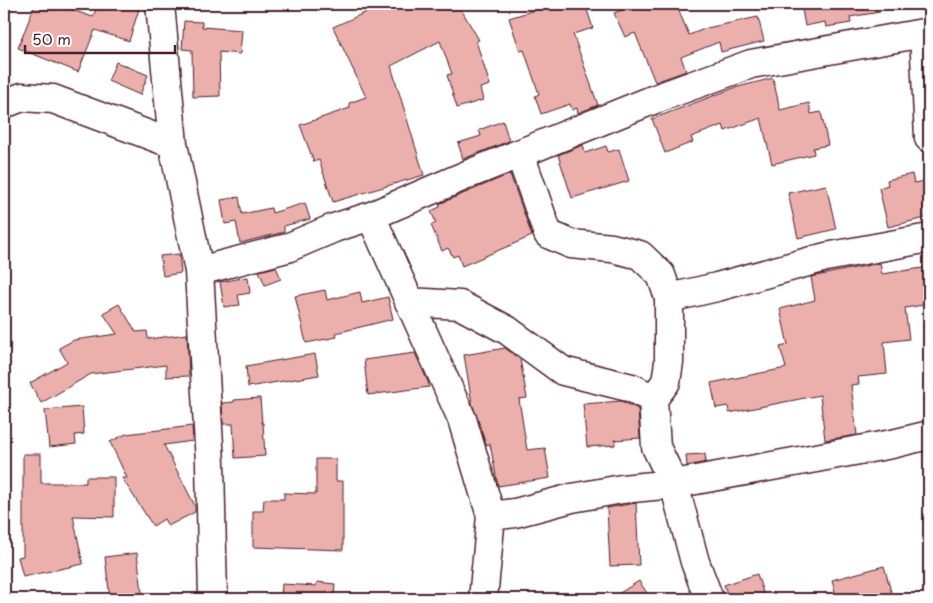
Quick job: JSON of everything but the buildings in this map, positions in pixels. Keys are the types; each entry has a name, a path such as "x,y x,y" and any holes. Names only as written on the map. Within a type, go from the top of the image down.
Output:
{"street":[{"path":"160,4 173,144 199,271 210,463 213,599"},
{"path":"199,271 287,248 334,228 371,216 655,99 751,64 926,33 929,138"},
{"path":"4,104 22,97 53,99 173,144"},
{"path":"520,154 548,234 571,244 612,248 640,255 661,274 669,298 669,362 666,382 653,399 656,447 674,484 695,562 709,599"},
{"path":"371,216 462,419 491,516 483,599"},
{"path":"669,298 717,288 826,256 929,238"},
{"path":"409,302 460,305 507,330 563,371 632,388 653,399"},
{"path":"491,516 515,513 572,498 622,489 674,484 892,444 929,435"}]}
